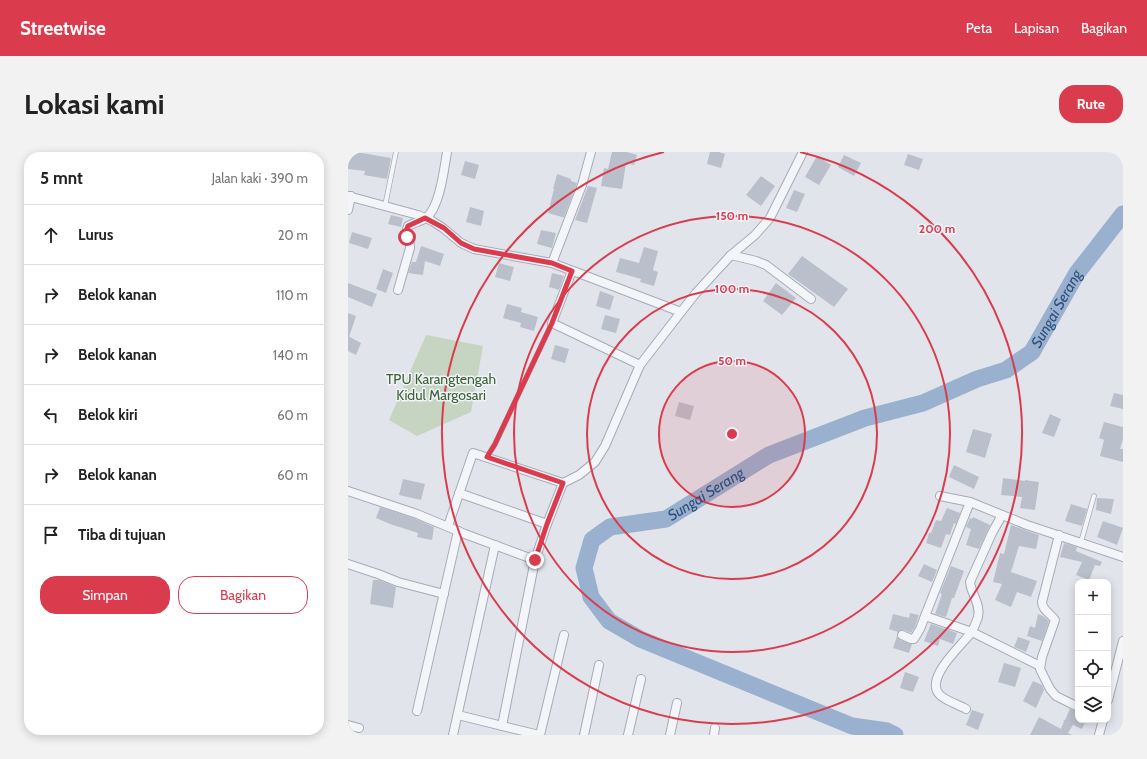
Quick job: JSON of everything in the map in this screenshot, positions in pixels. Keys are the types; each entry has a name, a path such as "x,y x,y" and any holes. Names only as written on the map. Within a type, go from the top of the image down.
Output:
{"street":[{"path":"398,290 410,248 406,231 408,226 425,218 431,211 437,199 448,152"},
{"path":"552,263 582,185 591,152"},
{"path":"502,726 535,560 563,483 586,470 595,462 640,365 696,293 731,255 755,235 770,218 804,152"},
{"path":"348,210 349,196 425,218 444,228 461,243 474,249 552,263 681,312"},
{"path":"731,255 766,265 811,299"},
{"path":"572,271 552,323 640,365"},
{"path":"448,526 473,453 563,483"},
{"path":"348,491 417,514 535,560"},
{"path":"459,493 547,524"},
{"path":"940,496 970,502 1002,515 1123,557"},
{"path":"902,635 912,639 920,629 970,502"},
{"path":"966,709 942,696 937,691 936,685 939,673 944,665 955,650 972,632 977,620 979,610 970,587 970,582 992,533 1002,515"},
{"path":"417,711 458,531"},
{"path":"1059,535 1042,602 1044,608 1055,620 1040,666 1042,674 1050,689 1056,696 1075,706"},
{"path":"453,735 495,545"},
{"path":"348,564 398,582 444,594"},
{"path":"925,616 972,632 1040,666"},
{"path":"458,715 540,735 564,635"},
{"path":"1111,688 1123,641"},
{"path":"584,735 600,664"},
{"path":"628,735 641,679"},
{"path":"670,735 676,703"},
{"path":"1099,735 1102,723"},
{"path":"348,725 359,728"}],"lane":[{"path":"385,206 396,152"},
{"path":"487,457 498,438 552,323"},
{"path":"1081,542 1094,496"}],"green space":[{"name":"TPU Karangtengah Kidul Margosari","path":"426,335 483,346 471,412 417,436 389,420"}],"building":[{"path":"348,152 391,158 387,179 364,175 365,171 348,169"},
{"path":"612,152 627,152 637,155 634,165 626,163 622,189 601,186 604,168 608,169"},
{"path":"710,152 725,154 721,168 707,164"},
{"path":"908,154 923,159 919,170 904,165"},
{"path":"844,155 861,163 854,176 838,167"},
{"path":"817,156 831,165 819,185 805,177"},
{"path":"465,161 479,165 475,179 461,175"},
{"path":"557,174 577,183 564,217 548,213"},
{"path":"761,176 775,186 761,206 746,195"},
{"path":"588,186 597,188 587,223 575,220"},
{"path":"794,190 805,194 797,212 786,208"},
{"path":"470,207 484,211 481,226 466,222"},
{"path":"391,215 403,218 401,227 388,224"},
{"path":"541,230 556,233 552,248 537,244"},
{"path":"352,232 372,238 368,249 349,243"},
{"path":"421,246 444,254 440,266 425,261 423,275 408,273 412,262 416,262"},
{"path":"644,247 658,251 653,270 658,272 654,286 640,282 641,279 616,272 620,258 639,263"},
{"path":"802,256 848,289 834,307 788,274"},
{"path":"499,263 514,267 510,281 495,277"},
{"path":"383,269 393,273 386,293 376,289"},
{"path":"552,273 564,276 559,290 549,287"},
{"path":"348,283 377,294 372,307 348,297"},
{"path":"776,283 796,298 782,315 763,301"},
{"path":"600,291 614,296 610,310 596,306"},
{"path":"507,304 522,308 521,312 538,317 534,331 520,327 521,323 503,318"},
{"path":"348,313 356,316 349,337 348,336"},
{"path":"605,315 620,319 616,333 601,329"},
{"path":"348,336 361,343 356,355 348,351"},
{"path":"555,345 569,349 565,363 551,359"},
{"path":"1114,393 1123,395 1123,409 1110,406"},
{"path":"679,402 694,406 690,420 675,416"},
{"path":"1050,414 1061,419 1054,437 1042,433"},
{"path":"1104,422 1123,427 1123,439 1120,449 1123,449 1123,462 1100,456 1104,440 1099,438"},
{"path":"973,429 992,434 985,458 966,452"},
{"path":"954,465 979,477 974,489 949,477"},
{"path":"1003,478 1039,482 1035,510 1020,508 1022,497 1001,495"},
{"path":"403,479 425,484 421,500 399,495"},
{"path":"1097,498 1114,499 1111,514 1096,510"},
{"path":"1071,504 1087,509 1082,526 1065,521"},
{"path":"380,507 416,519 434,527 432,540 417,537 418,533 376,518"},
{"path":"947,508 960,513 956,524 954,523 950,535 946,534 941,548 926,543 929,533 931,533 936,520 941,521"},
{"path":"973,517 990,525 979,549 966,545 971,529 966,527 970,518 972,519"},
{"path":"1103,521 1123,528 1117,545 1097,537"},
{"path":"1011,525 1039,535 1036,549 1019,546 1011,572 1037,581 1031,597 1017,592 1011,607 995,600 1002,584 993,582 1000,553 1004,554"},
{"path":"1064,543 1077,547 1076,551 1102,562 1100,566 1095,565 1089,579 1086,579 1076,575 1082,562 1060,557"},
{"path":"924,564 937,570 932,582 918,576"},
{"path":"951,566 964,571 954,598 952,598 946,617 935,614 942,594 940,593"},
{"path":"373,580 379,580 396,587 393,608 370,604"},
{"path":"910,613 919,615 915,627 911,633 904,630 898,632 889,629 893,614 909,618"},
{"path":"1038,614 1049,621 1042,641 1027,636 1030,626 1035,628"},
{"path":"931,624 957,633 953,644 940,639 938,646 924,641"},
{"path":"897,636 900,640 912,644 909,653 893,648"},
{"path":"1018,637 1030,641 1026,652 1014,647"},
{"path":"1004,663 1021,668 1015,687 998,682"},
{"path":"905,672 919,677 913,692 900,688"},
{"path":"1033,681 1042,685 1044,690 1036,708 1023,701"},
{"path":"1070,709 1075,711 1075,723 1085,723 1082,729 1073,725 1068,733 1072,735 1030,735 1039,717 1061,729 1063,720 1065,720"},
{"path":"972,710 984,714 978,730 966,725"}],"waterway":[{"name":"Sungai Serang","path":"895,735 887,731 852,726 640,639 609,621 591,597 584,568 592,540 610,527 666,519 769,455 865,418 923,403 977,379 1006,370 1032,352 1077,273 1123,214"}],"route":[{"path":"407,237 406,231 408,226 425,218 432,220 461,243 474,249 552,263 572,271 552,323 495,444 487,457 563,483 535,560"}]}
